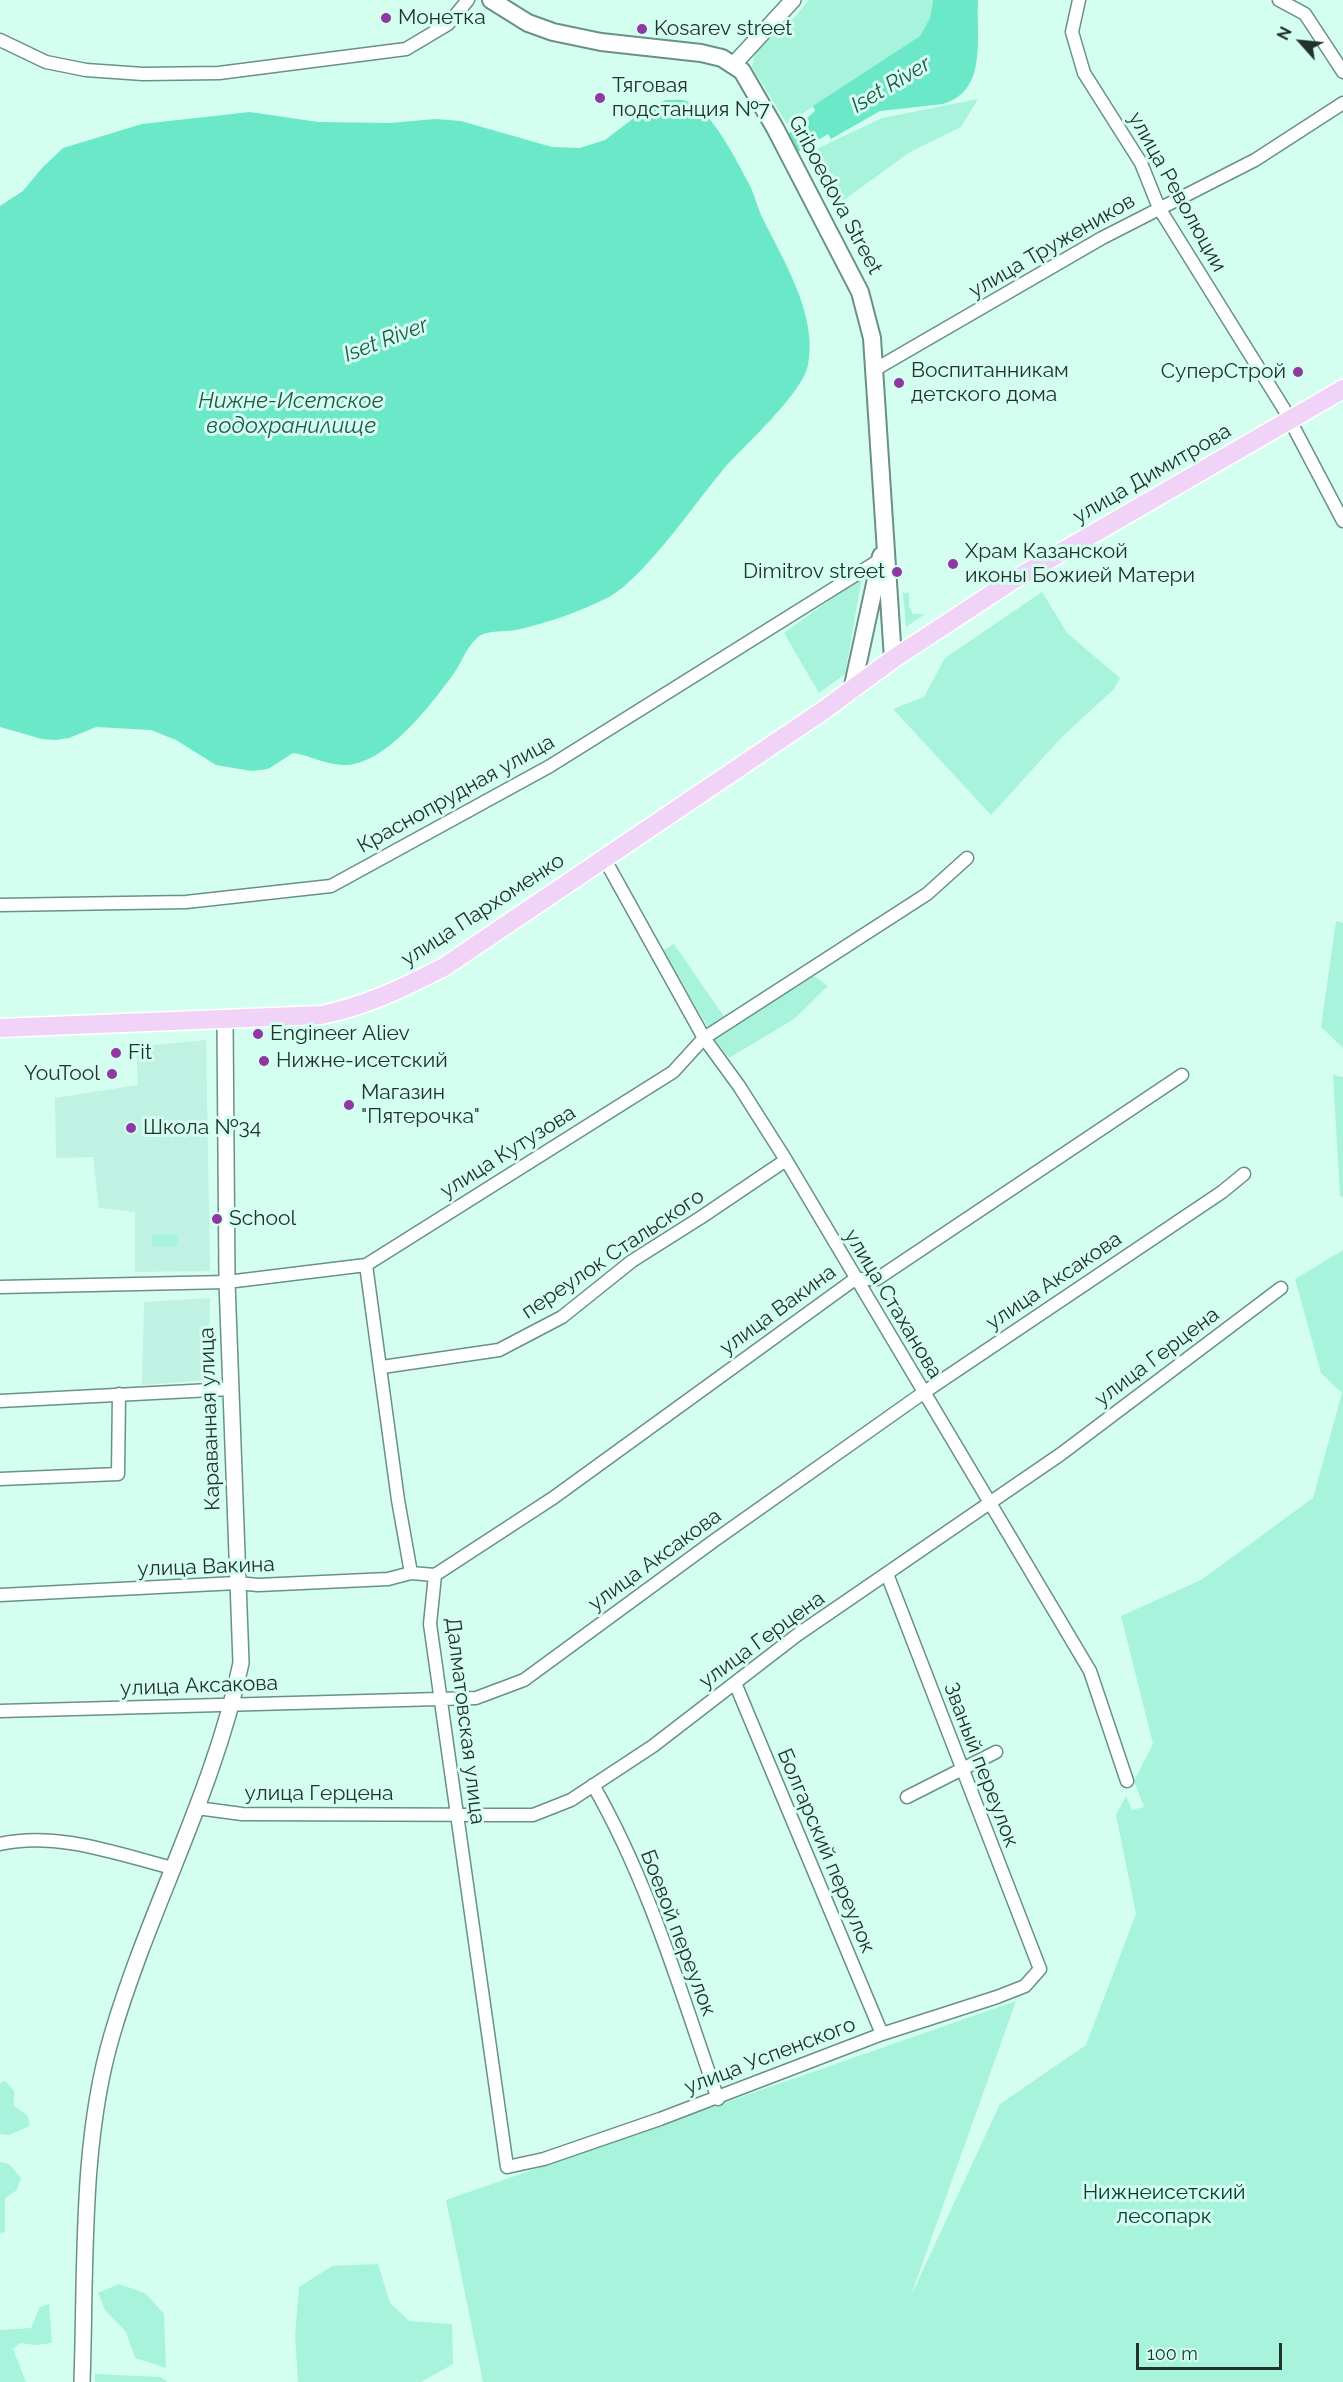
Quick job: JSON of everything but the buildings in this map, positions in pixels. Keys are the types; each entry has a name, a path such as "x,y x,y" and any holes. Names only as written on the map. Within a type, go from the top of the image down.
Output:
{"main road":[{"path":"491,0 520,19 553,32 601,42 701,53 734,64"},
{"name":"Griboedova Street","path":"734,64 742,71 775,128 860,292 872,338 893,659"},
{"name":"улица Димитрова","path":"893,659 1011,582 1343,388"},
{"name":"Griboedova Street","path":"852,690 886,538"},
{"name":"улица Пархоменко","path":"0,1028 225,1021 321,1015 354,1008 387,996 444,968 852,690 893,659"}],"street":[{"path":"0,40 46,63 86,70 143,74 219,73 406,49 448,24 468,0"},
{"path":"734,64 793,0"},
{"name":"улица Революции","path":"1079,0 1072,32 1084,73 1141,163 1159,208 1273,390 1343,521"},
{"path":"1279,0 1305,14 1343,72"},
{"name":"улица Тружеников","path":"874,370 1102,238 1255,160 1343,103"},
{"name":"Краснопрудная улица","path":"0,905 186,902 331,886 550,766 881,559"},
{"name":"улица Стаханова","path":"604,858 704,1038 739,1086 786,1160 1090,1671 1127,1781"},
{"name":"улица Кутузова","path":"0,1287 226,1282 366,1265 673,1072 704,1038 927,894 967,858"},
{"name":"Караванная улица","path":"82,2382 90,2150 97,2098 115,2025 172,1868 197,1808 232,1705 241,1663 226,1282 225,1021"},
{"name":"улица Вакина","path":"435,1575 553,1498 855,1279 877,1279 1182,1075"},
{"name":"переулок Стальского","path":"382,1367 499,1350 561,1317 632,1261 786,1160"},
{"name":"улица Аксакова","path":"0,1711 476,1698 524,1680 715,1540 923,1393 1222,1192 1244,1174"},
{"path":"366,1265 382,1367 398,1500 411,1573 435,1575"},
{"name":"улица Герцена","path":"197,1808 242,1814 533,1815 571,1800 653,1746 797,1635 1061,1454 1281,1288"},
{"path":"0,1401 230,1389"},
{"path":"0,1479 117,1474 119,1394"},
{"name":"улица Вакина","path":"0,1595 237,1583 258,1585 388,1579 411,1573"},
{"name":"Званый переулок","path":"887,1574 1040,1969"},
{"name":"Далматовская улица","path":"435,1575 430,1624 507,2167"},
{"name":"Болгарский переулок","path":"735,1683 882,2034"},
{"path":"907,1797 963,1771 996,1752"},
{"name":"Боевой переулок","path":"593,1785 615,1823 655,1919 718,2099"},
{"path":"0,1844 23,1839 92,1847 172,1868"},
{"name":"улица Успенского","path":"507,2167 544,2159 718,2099 882,2034 1025,1986 1040,1969"}],"shaded area":[{"name":"Школа №34","path":"206,1040 210,1271 135,1272 135,1212 99,1208 93,1157 56,1158 55,1098 138,1085 136,1047"},
{"path":"210,1298 208,1380 142,1385 144,1302"}],"green space":[{"path":"809,0 933,0 930,18 920,36 787,124 752,67 755,52 795,17"},
{"path":"978,99 961,127 910,152 837,205 808,153 882,118"},
{"path":"862,577 845,674 819,693 784,633"},
{"path":"1042,592 1067,633 1120,678 1114,689 1061,738 991,815 893,709 924,697 945,658"},
{"path":"903,593 909,593 909,606 913,614 925,614 906,627"},
{"path":"1336,921 1343,923 1343,1048 1321,1027"},
{"path":"674,944 725,1018 811,974 828,986 794,1019 729,1058 717,1043 663,950"},
{"path":"1333,1075 1343,1077 1343,1197 1340,1196"},
{"path":"178,1234 178,1246 152,1247 152,1235"},
{"name":"Нижнеисетский лесопарк","path":"1343,1250 1343,2382 483,2382 446,2200 1016,2001 910,2298 1000,2104 1086,2045 1136,1914 1116,1815 1126,1796 1132,1810 1144,1807 1134,1781 1153,1744 1121,1616 1201,1580 1313,1498 1342,1393 1321,1373 1295,1279"},
{"path":"5,2081 14,2091 14,2106 27,2115 30,2126 9,2135 0,2134 0,2083"},
{"path":"0,2162 9,2164 21,2178 17,2190 5,2198 5,2232 0,2233"},
{"path":"378,2264 390,2303 409,2321 452,2324 453,2364 421,2382 298,2382 295,2335 299,2287 332,2266"},
{"path":"119,2284 145,2293 164,2314 166,2368 135,2358 126,2332 105,2310 98,2293"},
{"path":"49,2304 52,2343 35,2345 20,2343 13,2349 26,2382 0,2382 0,2330 31,2328 40,2307"},
{"path":"95,2374 160,2377 168,2382 95,2382"}],"water":[{"name":"Iset River","path":"933,0 978,0 977,61 967,87 957,97 943,104 880,111 831,139 828,134 796,153 786,136 815,111 813,106 920,36 930,18"},
{"name":"Нижне-Исетское водохранилище","path":"666,100 684,100 696,106 714,125 731,150 797,288 808,327 810,346 808,365 795,391 771,420 722,471 668,540 636,575 607,598 574,612 512,631 489,632 481,635 472,643 452,676 431,703 404,733 374,756 358,763 335,764 293,753 268,769 251,771 216,765 176,740 151,730 96,727 69,738 55,740 42,739 0,727 0,206 23,191 63,148 142,124 250,112 318,122 390,123 435,119 461,121 552,147 580,148 605,140 647,108"}],"place":[{"name":"Монетка","path":"386,18"},
{"name":"Kosarev street","path":"642,29"},
{"name":"Тяговая подстанция №7","path":"600,98"},
{"name":"СуперСтрой","path":"1298,372"},
{"name":"Воспитанникам детского дома","path":"899,383"},
{"name":"Храм Казанской иконы Божией Матери","path":"953,564"},
{"name":"Dimitrov street","path":"897,572"},
{"name":"Engineer Aliev","path":"258,1034"},
{"name":"Fit","path":"116,1053"},
{"name":"Нижне-исетский","path":"264,1061"},
{"name":"YouTool","path":"112,1074"},
{"name":"Магазин \"Пятерочка\"","path":"349,1105"},
{"name":"Школа №34","path":"131,1128"},
{"name":"School","path":"217,1219"}]}
